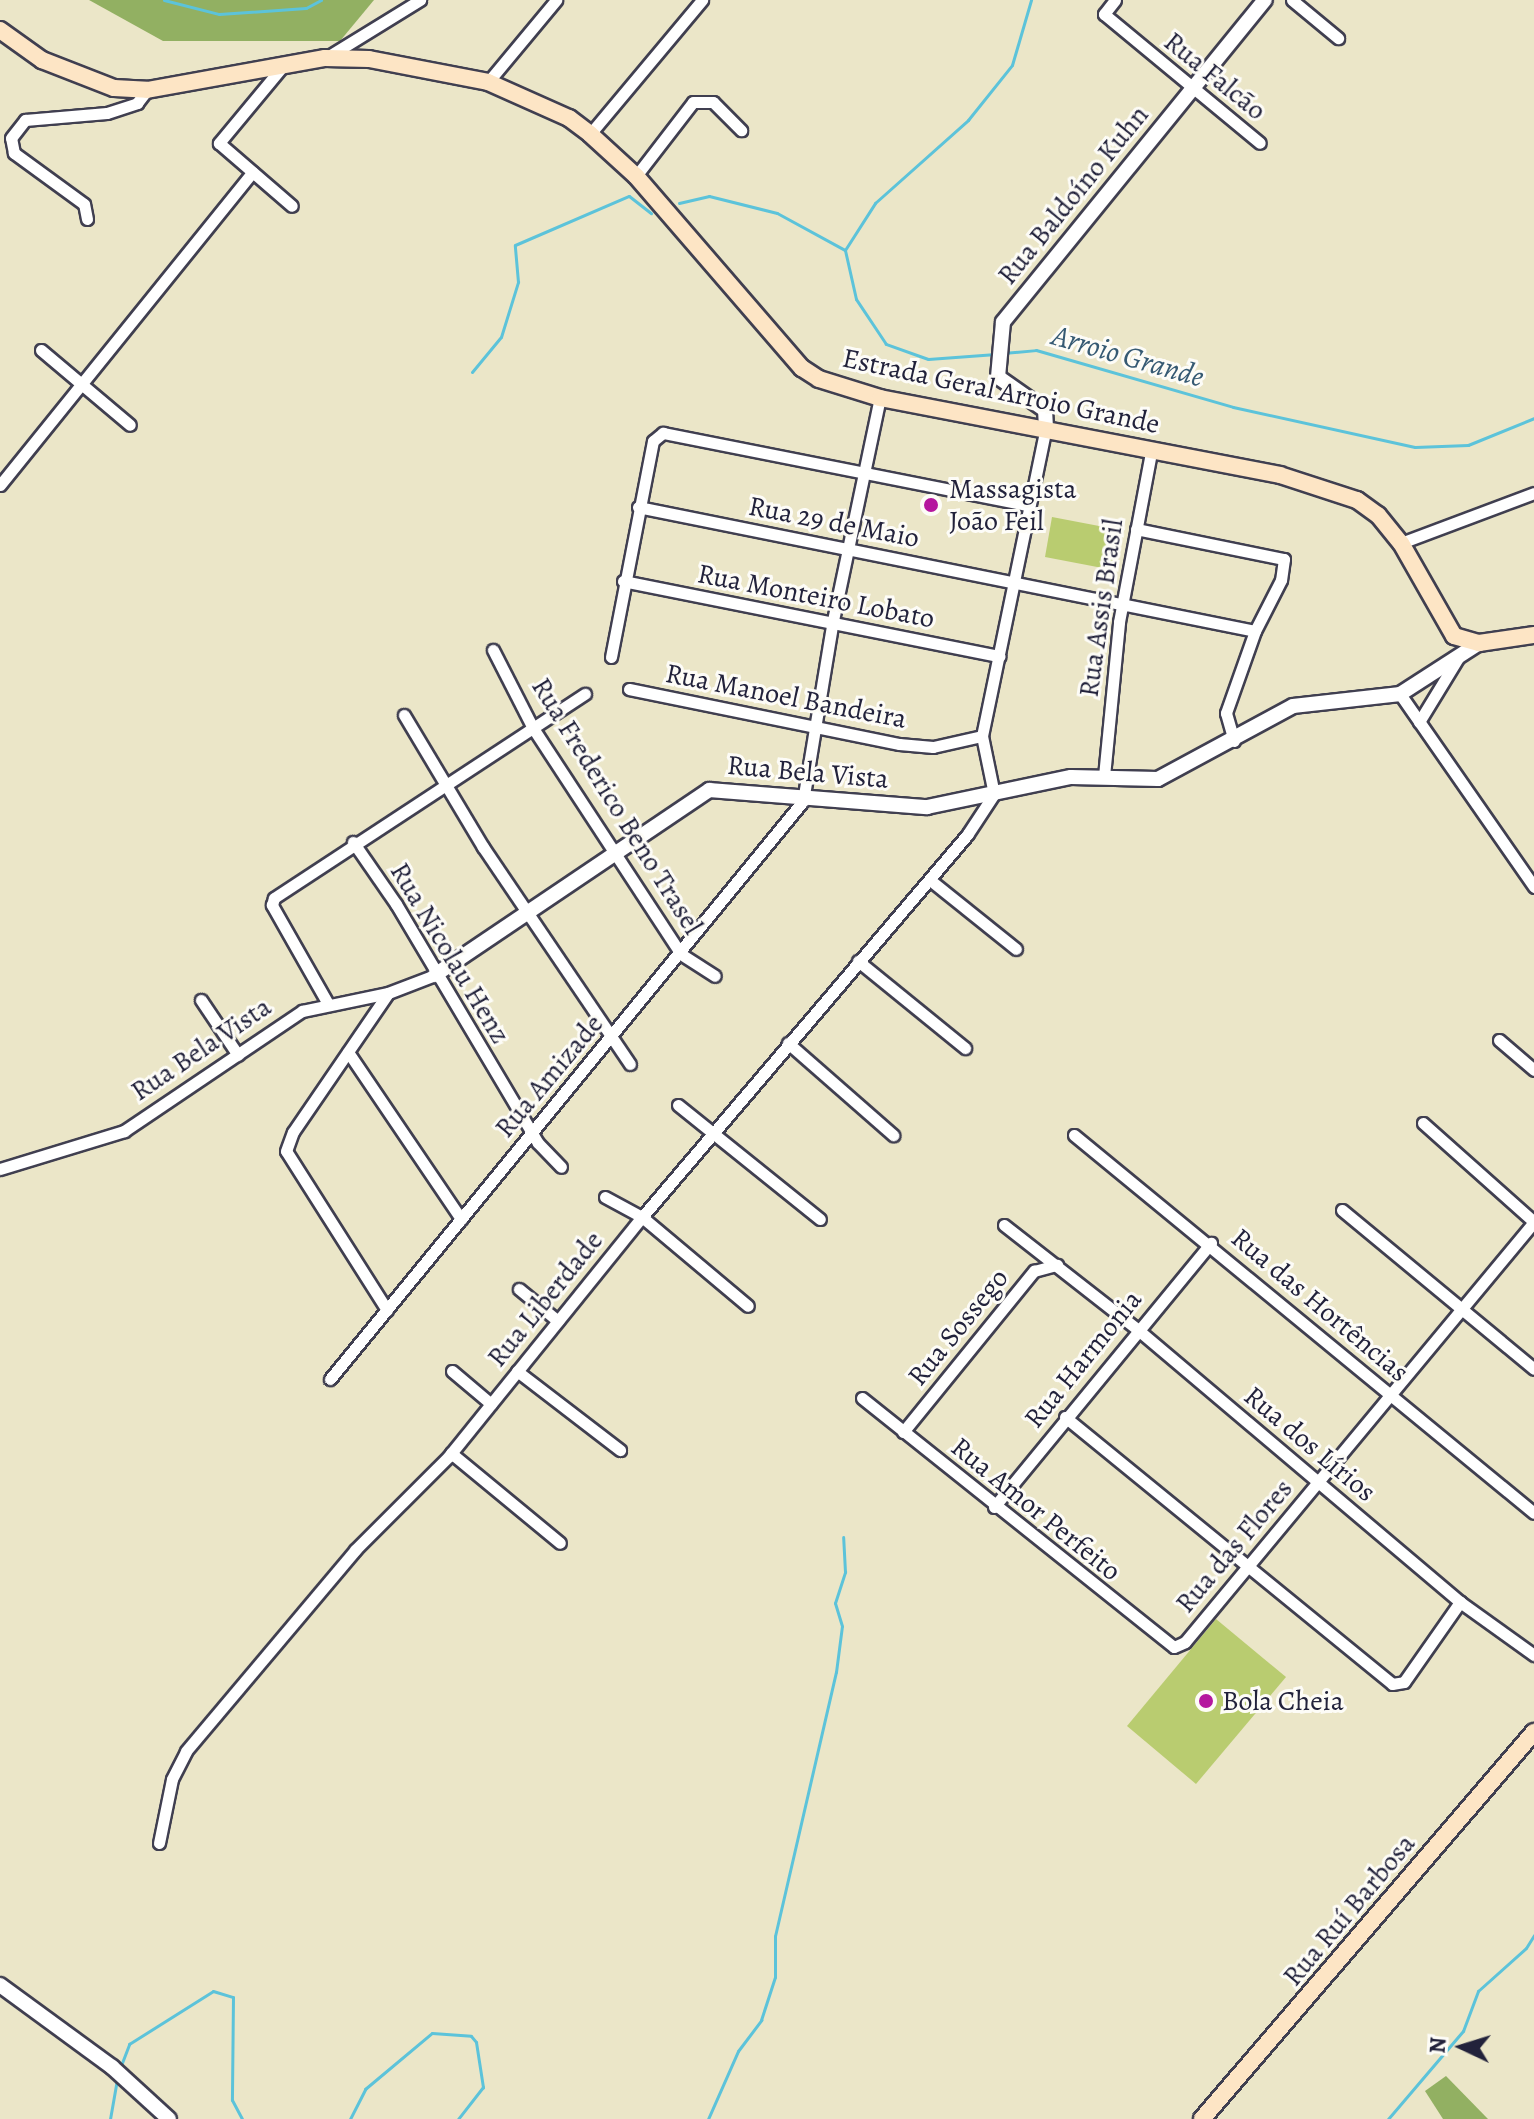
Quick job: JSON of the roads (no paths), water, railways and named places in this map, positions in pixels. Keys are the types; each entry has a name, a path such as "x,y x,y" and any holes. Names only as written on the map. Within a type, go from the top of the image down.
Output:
{"main road":[{"name":"Estrada Geral Arroio Grande","path":"0,30 42,60 87,81 147,90 325,58 369,59 488,82 569,118 590,134 636,176 802,368 819,379 880,398 1280,475 1357,500 1378,515 1401,543 1454,636 1479,643"},
{"name":"Rua Bela Vista","path":"1479,643 1534,635"},
{"name":"Rua Ruí Barbosa","path":"1202,2119 1534,1732"}],"street":[{"path":"325,58 420,0"},
{"path":"590,134 702,0"},
{"name":"Rua Falcão","path":"1115,0 1104,14 1192,90 1260,143"},
{"name":"Rua Baldoíno Kuhn","path":"1046,428 1045,410 998,377 1003,322 1265,0"},
{"path":"1292,0 1338,38"},
{"path":"488,82 553,1"},
{"path":"282,67 219,143 292,206"},
{"path":"87,219 84,204 14,153 11,138 25,120 107,113 137,103 147,90"},
{"path":"636,176 693,102 713,102 741,130"},
{"path":"0,485 253,172"},
{"path":"41,350 130,425"},
{"path":"803,801 832,625 880,398"},
{"path":"994,794 982,736 1015,584 1027,505 1046,428"},
{"path":"611,657 623,581 653,441 673,434 1027,505"},
{"name":"Rua Assis Brasil","path":"1104,776 1122,604 1152,448"},
{"path":"1401,543 1534,493"},
{"name":"Rua 29 de Maio","path":"638,507 1255,631"},
{"path":"1136,529 1284,559 1284,567 1255,631 1226,713 1234,741"},
{"name":"Rua Monteiro Lobato","path":"623,581 1000,656"},
{"name":"Rua Bela Vista","path":"0,1169 124,1131 302,1011 327,1002 388,993 435,975 615,849 709,790 803,801 927,807 1071,777 1158,779 1234,741 1293,706 1400,694 1479,643"},
{"name":"Rua Frederico Beno Trasel","path":"493,650 533,728 681,954 715,976"},
{"path":"1419,722 1461,653"},
{"name":"Rua Manoel Bandeira","path":"629,689 815,730 933,747 982,736"},
{"path":"327,1002 272,905 280,892 444,782 585,694"},
{"path":"1400,694 1534,887"},
{"path":"404,715 610,1040 630,1064"},
{"name":"Rua Liberdade","path":"159,1843 172,1779 186,1751 355,1550 451,1453 713,1132 930,880 994,794"},
{"name":"Rua Amizade","path":"330,1379 681,954 803,801"},
{"name":"Rua Nicolau Henz","path":"353,842 396,904 435,975 533,1134 561,1167"},
{"path":"930,880 1016,949"},
{"path":"858,961 965,1048"},
{"path":"387,1310 286,1151 293,1132 388,993"},
{"path":"201,1000 238,1055"},
{"path":"1499,1040 1534,1070"},
{"path":"788,1043 893,1135"},
{"path":"348,1052 461,1219"},
{"path":"678,1105 820,1219"},
{"path":"1423,1123 1534,1222"},
{"name":"Rua das Hortências","path":"1074,1135 1211,1243 1534,1513"},
{"path":"605,1197 642,1217 748,1306"},
{"path":"1342,1210 1534,1369"},
{"name":"Rua das Flores","path":"1185,1642 1534,1222"},
{"name":"Rua dos Lírios","path":"1004,1225 1137,1329 1460,1602 1534,1655"},
{"name":"Rua Harmonia","path":"994,1507 1137,1329 1211,1243"},
{"name":"Rua Sossego","path":"903,1432 1034,1271 1057,1265"},
{"path":"519,1289 558,1321"},
{"path":"452,1371 491,1404"},
{"path":"517,1371 620,1450"},
{"name":"Rua Amor Perfeito","path":"862,1398 1165,1643 1174,1647 1185,1642"},
{"path":"1065,1417 1392,1684 1404,1682 1460,1602"},
{"path":"451,1453 560,1543"},
{"path":"0,1985 117,2071 169,2119"}],"waterway":[{"name":"Arroio Grande","path":"164,0 219,14 306,8 321,0"},
{"name":"Arroio Grande","path":"996,354 928,359 886,344 856,299 845,250 875,203 968,120 1012,65 1031,0"},
{"path":"472,372 501,337 518,282 515,245 629,196 651,213"},
{"path":"679,203 709,196 777,213 845,250"},
{"name":"Arroio Grande","path":"1003,353 1036,350 1233,407 1415,447 1468,445 1534,418"},
{"path":"708,2119 738,2051 761,2020 775,1977 775,1936 836,1672 842,1626 835,1603 845,1572 843,1537"},
{"path":"1388,2119 1463,2031 1478,1991 1526,1948 1534,1935"},
{"path":"120,2068 129,2044 213,1991 233,1997 232,2100 242,2119"},
{"path":"350,2119 365,2089 432,2033 471,2036 476,2042 483,2087 458,2119"},
{"path":"110,2119 117,2080"}],"place":[{"name":"Massagista João Feil","path":"931,505"},
{"name":"Bola Cheia","path":"1206,1701"}]}
